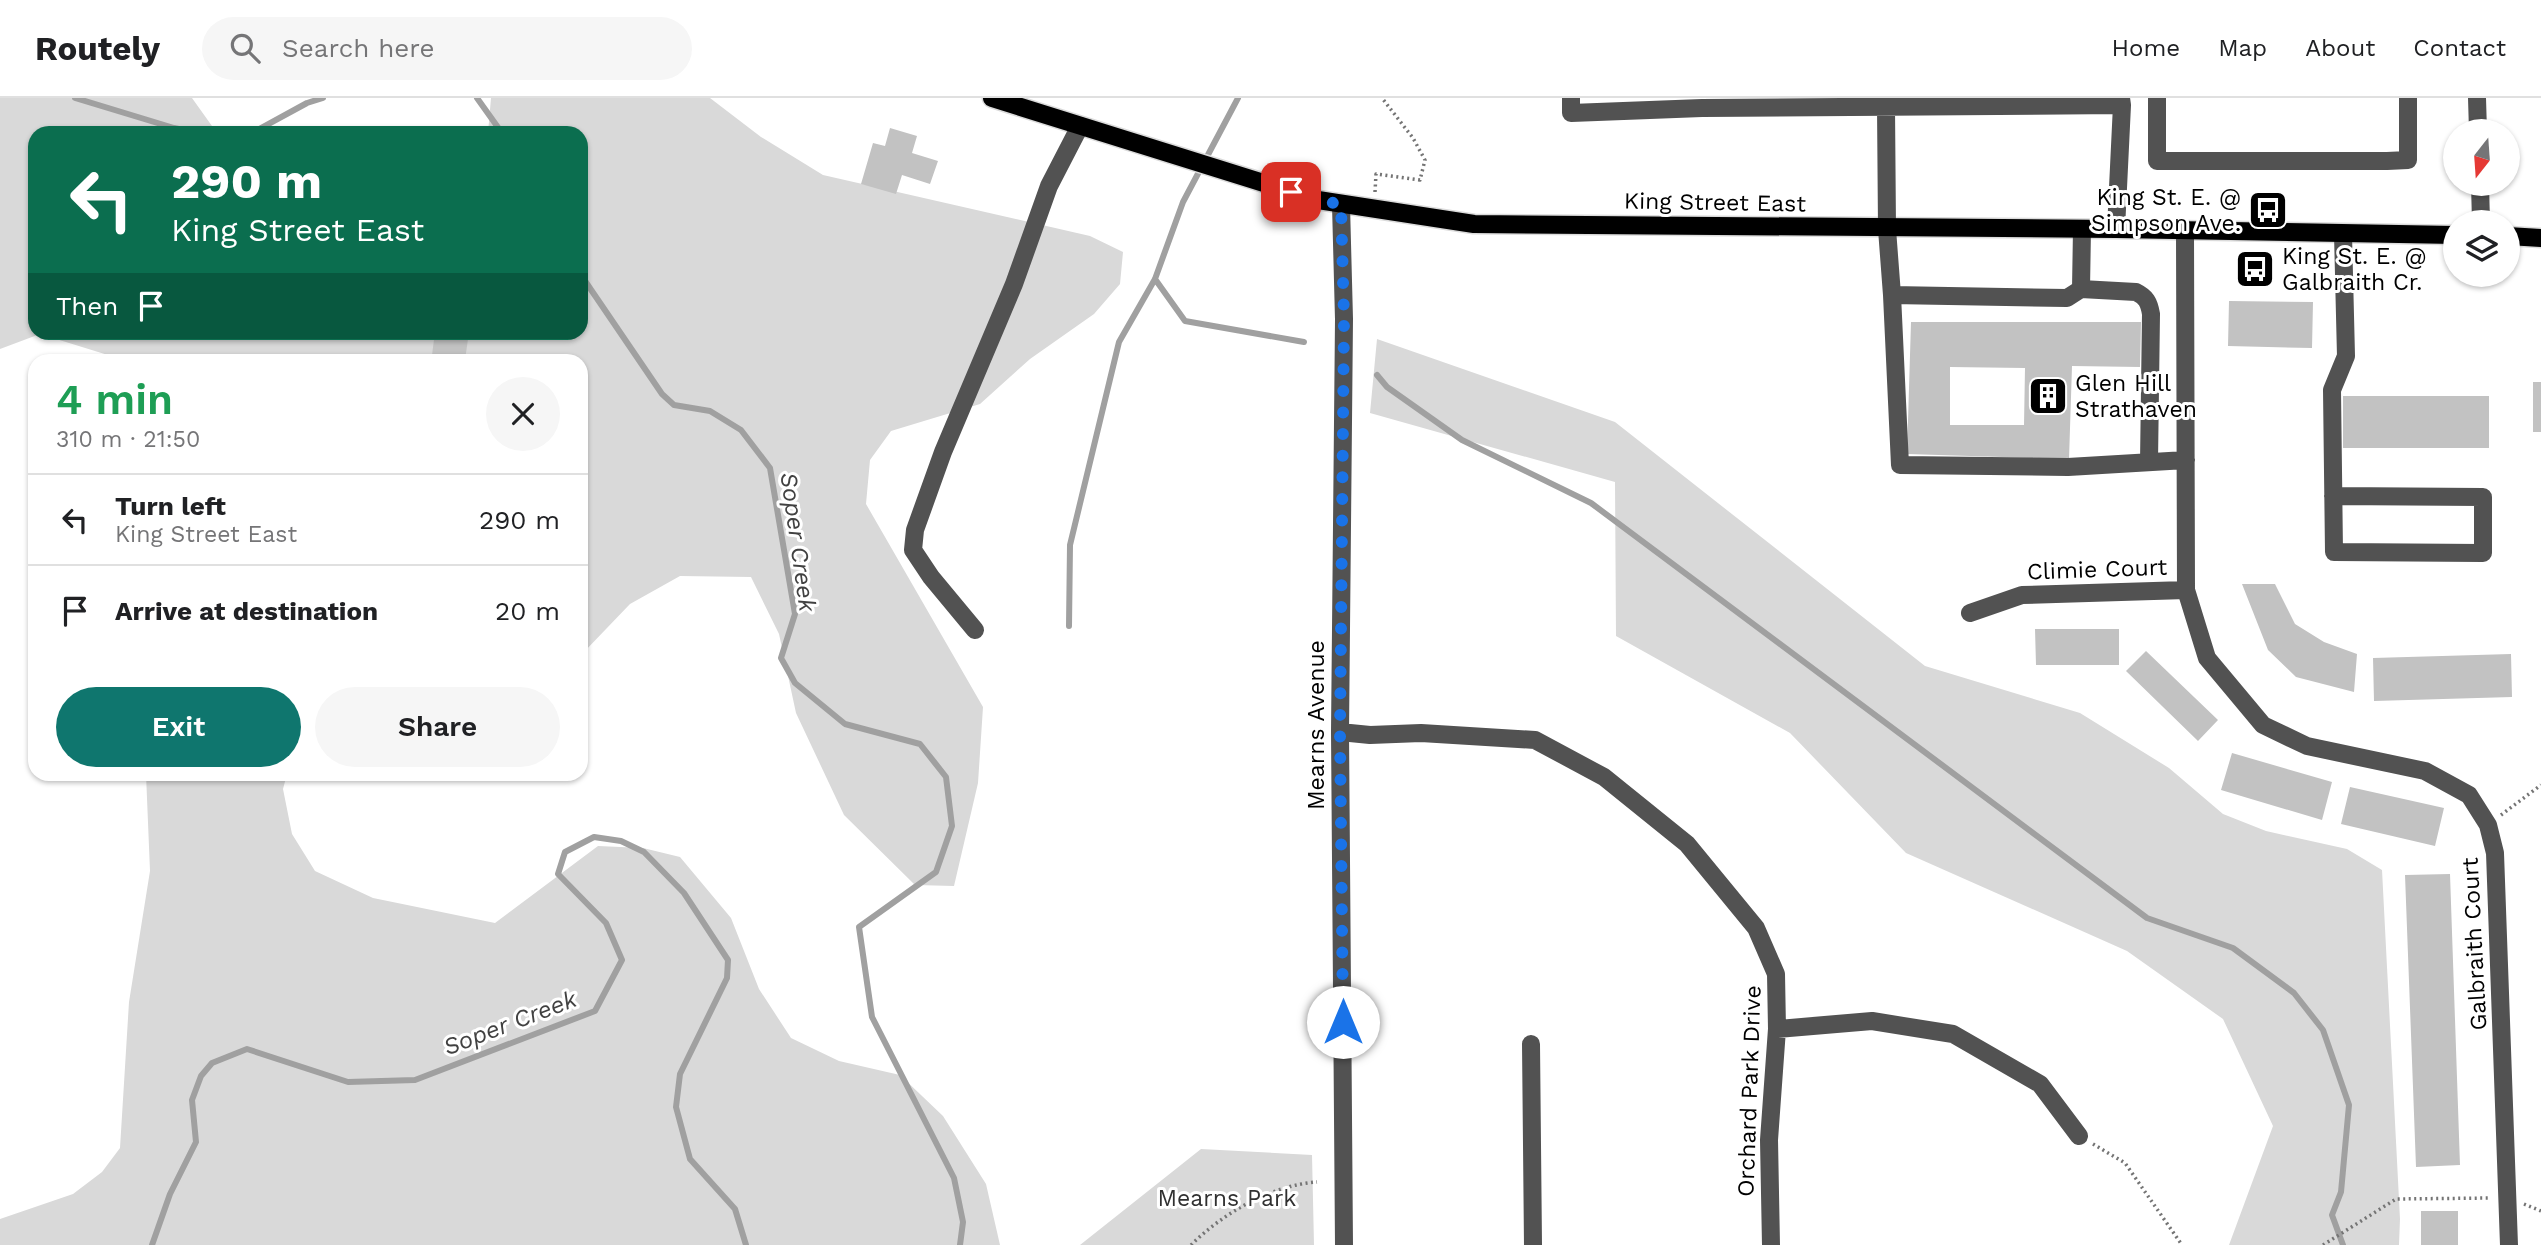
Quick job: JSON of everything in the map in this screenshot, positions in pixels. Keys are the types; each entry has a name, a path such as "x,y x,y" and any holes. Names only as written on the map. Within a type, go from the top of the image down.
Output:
{"main road":[{"name":"King Street East","path":"992,98 1318,201 1474,223 2443,235"},
{"path":"2520,237 2541,238"}],"street":[{"path":"1571,98 1571,113 1686,103 1885,107 2121,102 2116,229"},
{"path":"2157,98 2157,161 2387,161 2408,160 2408,98"},
{"path":"2477,98 2478,119"},
{"path":"1885,107 1887,229 1900,465 2068,467 2186,460"},
{"path":"975,631 931,577 913,550 915,530 943,452 1014,284 1049,186 1080,126"},
{"name":"Mearns Avenue","path":"1341,205 1344,319 1340,732 1345,1245"},
{"path":"2081,289 2082,229"},
{"name":"Galbraith Court","path":"2185,232 2186,590 2207,658 2263,725 2307,746 2425,771 2469,794 2488,825 2495,853 2509,1245"},
{"path":"2333,496 2483,497 2483,553 2334,552 2333,496 2332,390 2346,356 2343,234"},
{"path":"1892,295 2067,298 2081,289 2136,292 2149,303 2151,314 2149,463"},
{"name":"Climie Court","path":"1970,613 2022,595 2186,590"},
{"name":"Orchard Park Drive","path":"1340,732 1370,735 1421,733 1535,740 1604,776 1687,844 1756,928 1776,974 1777,1028 1769,1140 1771,1245"},
{"path":"1777,1028 1872,1021 1953,1034 2040,1084 2079,1136"},
{"path":"1531,1044 1533,1245"}],"path":[{"path":"1373,208 1376,174 1420,180 1425,160 1413,138 1382,98"},
{"path":"2488,825 2541,785"},
{"path":"2079,1136 2125,1163 2182,1245"},
{"path":"1191,1245 1217,1223 1261,1197 1288,1186 1317,1182"},
{"path":"2323,1245 2396,1199 2509,1197"}],"green space":[{"path":"0,98 192,98 212,126 28,126 28,338 0,349"},
{"path":"491,98 710,98 761,137 823,175 1090,236 1123,252 1120,284 1094,314 1030,359 980,404 891,431 870,460 866,504 983,707 978,783 954,886 915,885 844,815 796,713 779,634 751,577 680,576 630,604 588,648 588,354 105,354 59,340 588,340 588,126 489,126"},
{"path":"1377,339 1615,422 1925,666 2080,713 2169,768 2223,814 2266,831 2347,849 2382,870 2400,1219 2399,1245 2229,1245 2273,1126 2223,1019 2127,951 1906,853 1790,733 1616,636 1615,482 1370,413"},
{"path":"146,781 285,781 283,789 292,834 315,871 373,898 495,923 598,846 643,848 680,857 731,918 759,989 791,1038 839,1061 900,1075 943,1116 986,1184 1000,1245 0,1245 0,1219 73,1194 102,1172 120,1148 129,1002 150,871"},
{"name":"Mearns Park","path":"1201,1149 1312,1155 1314,1245 1080,1245"}],"building":[{"path":"890,128 917,136 912,153 938,161 930,184 902,175 896,194 861,184 873,143 885,146"},
{"path":"2229,301 2313,302 2312,348 2228,346"},
{"name":"Glen Hill Strathaven","path":"1911,322 2141,322 2140,367 2072,366 2069,459 1907,454","holes":["1950,367 2025,368 2024,425 1950,425"]},
{"path":"434,340 468,340 466,354 432,354"},
{"path":"2533,382 2541,382 2541,432 2533,432"},
{"path":"2343,396 2489,396 2489,448 2343,448"},
{"path":"2242,584 2275,584 2295,624 2324,642 2357,654 2354,692 2296,677 2268,650"},
{"path":"2035,629 2119,629 2119,665 2036,665"},
{"path":"2146,651 2218,720 2198,741 2126,671"},
{"path":"2511,654 2512,697 2374,701 2373,658"},
{"path":"2232,753 2332,782 2322,820 2221,790"},
{"path":"2350,787 2444,808 2435,846 2341,824"},
{"path":"2450,874 2460,1165 2416,1167 2405,875"},
{"path":"2421,1211 2458,1211 2458,1245 2421,1245"}],"waterway":[{"path":"75,98 167,126"},
{"path":"265,126 307,103 323,98"},
{"name":"Soper Creek","path":"477,98 497,126"},
{"path":"1069,626 1070,545 1119,342 1155,279 1183,202 1238,98"},
{"path":"1155,279 1185,321 1304,342"},
{"name":"Soper Creek","path":"588,285 662,394 674,405 710,411 741,430 770,468 795,614 781,658 795,683 845,724 920,744 946,777 952,826 936,872 859,927 872,1017 954,1178 963,1222 960,1245"},
{"path":"1377,375 1387,387 1462,440 1591,503 2147,918 2233,948 2294,993 2323,1030 2349,1105 2341,1192 2332,1215 2343,1245"},
{"name":"Soper Creek","path":"152,1245 170,1194 196,1142 192,1100 201,1076 212,1063 247,1049 348,1082 415,1080 595,1011 622,960 606,923 558,874 565,852 594,837 621,841 644,852 684,893 728,960 727,978 680,1074 676,1107 690,1159 735,1209 746,1245"}],"place":[{"name":"King St. E. @ Simpson Ave.","path":"2268,210"},
{"name":"King St. E. @ Galbraith Cr.","path":"2255,269"},
{"name":"Glen Hill Strathaven","path":"2048,396"}],"route":[{"path":"1291,192 1341,205 1344,319 1340,732 1343,1022"}]}
